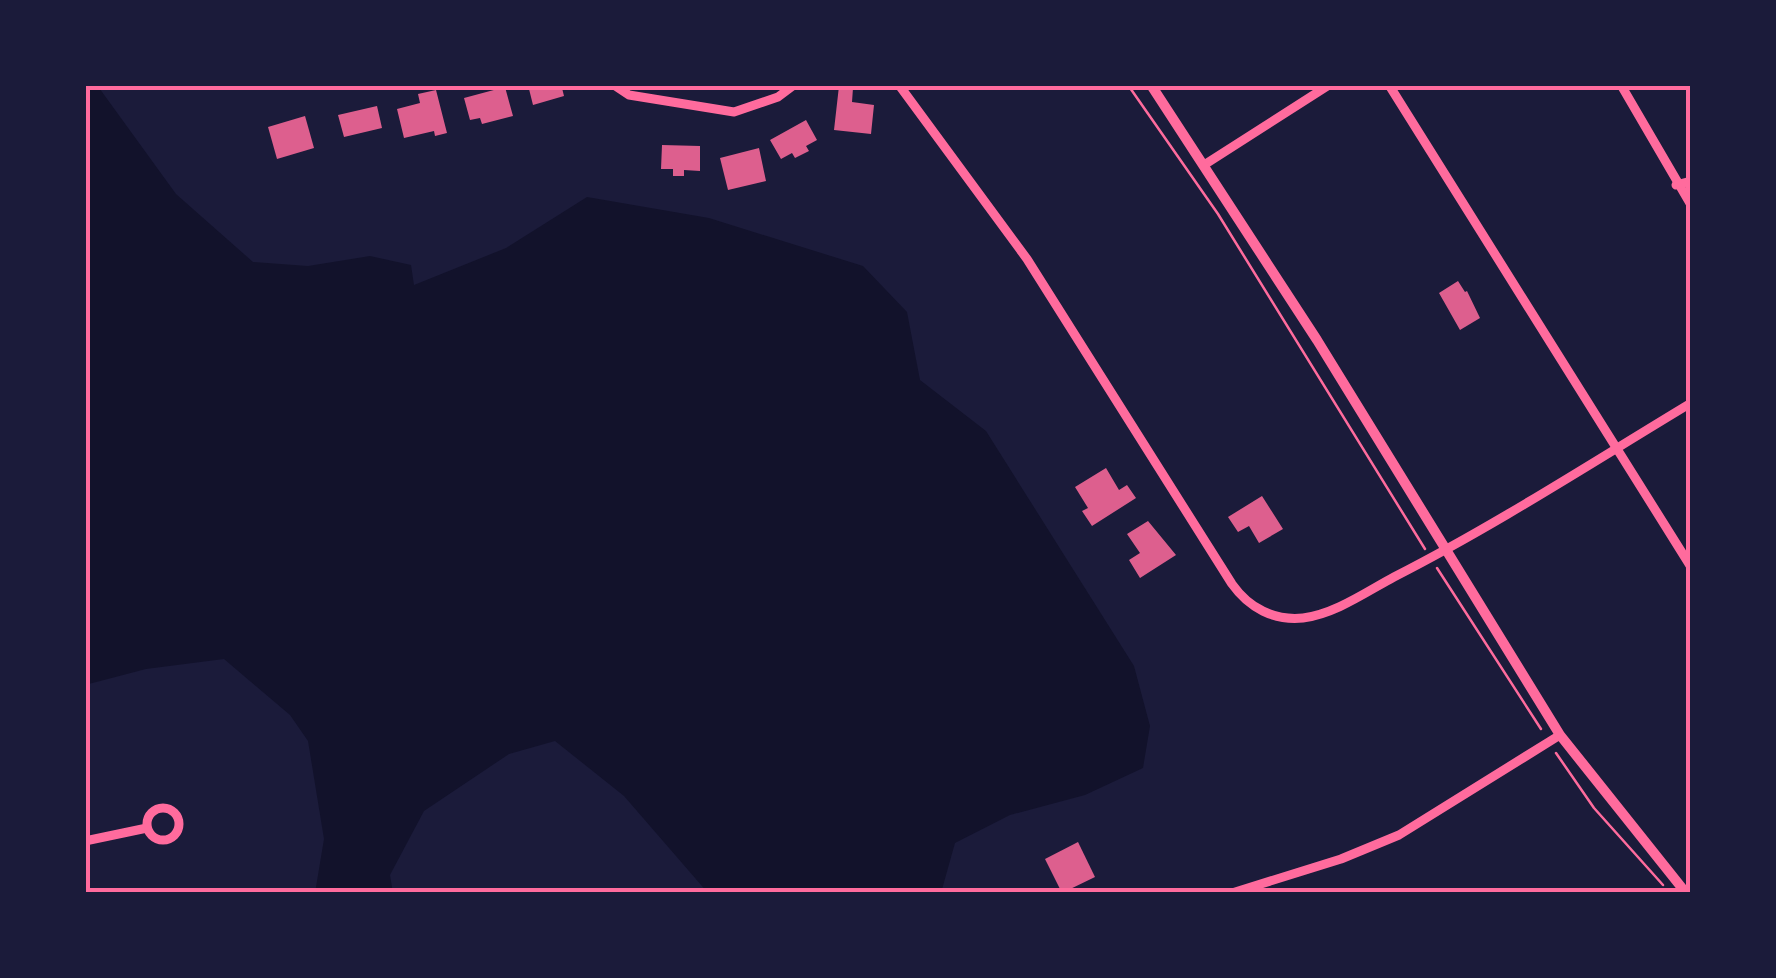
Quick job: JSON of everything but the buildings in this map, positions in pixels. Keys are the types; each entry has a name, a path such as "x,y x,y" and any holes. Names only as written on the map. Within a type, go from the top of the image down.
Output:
{"street":[{"path":"614,85 628,94 734,112 778,97 794,85"},
{"path":"899,85 1027,258 1243,600 1264,613 1299,618 1324,614 1444,551 1691,403"},
{"path":"1150,85 1317,340 1560,735 1679,891"},
{"path":"1204,165 1330,85"},
{"path":"1389,85 1691,567"},
{"path":"1621,85 1691,206"},
{"path":"1676,185 1691,181"},
{"path":"1238,892 1342,859 1399,835 1560,735"},
{"path":"85,841 147,828"}],"path":[{"path":"1128,85 1218,214 1426,550"},
{"path":"1437,567 1544,735"},
{"path":"1556,753 1594,808 1663,885"}],"shaded area":[{"path":"85,85 97,85 176,194 253,262 308,266 370,256 411,265 414,285 506,248 587,197 709,218 863,266 907,312 920,380 986,431 1134,666 1150,726 1143,768 1085,795 1010,815 955,843 941,893 708,893 624,796 555,741 509,754 424,811 390,875 393,893 315,893 324,839 308,741 290,715 224,659 146,669 85,685"}]}
